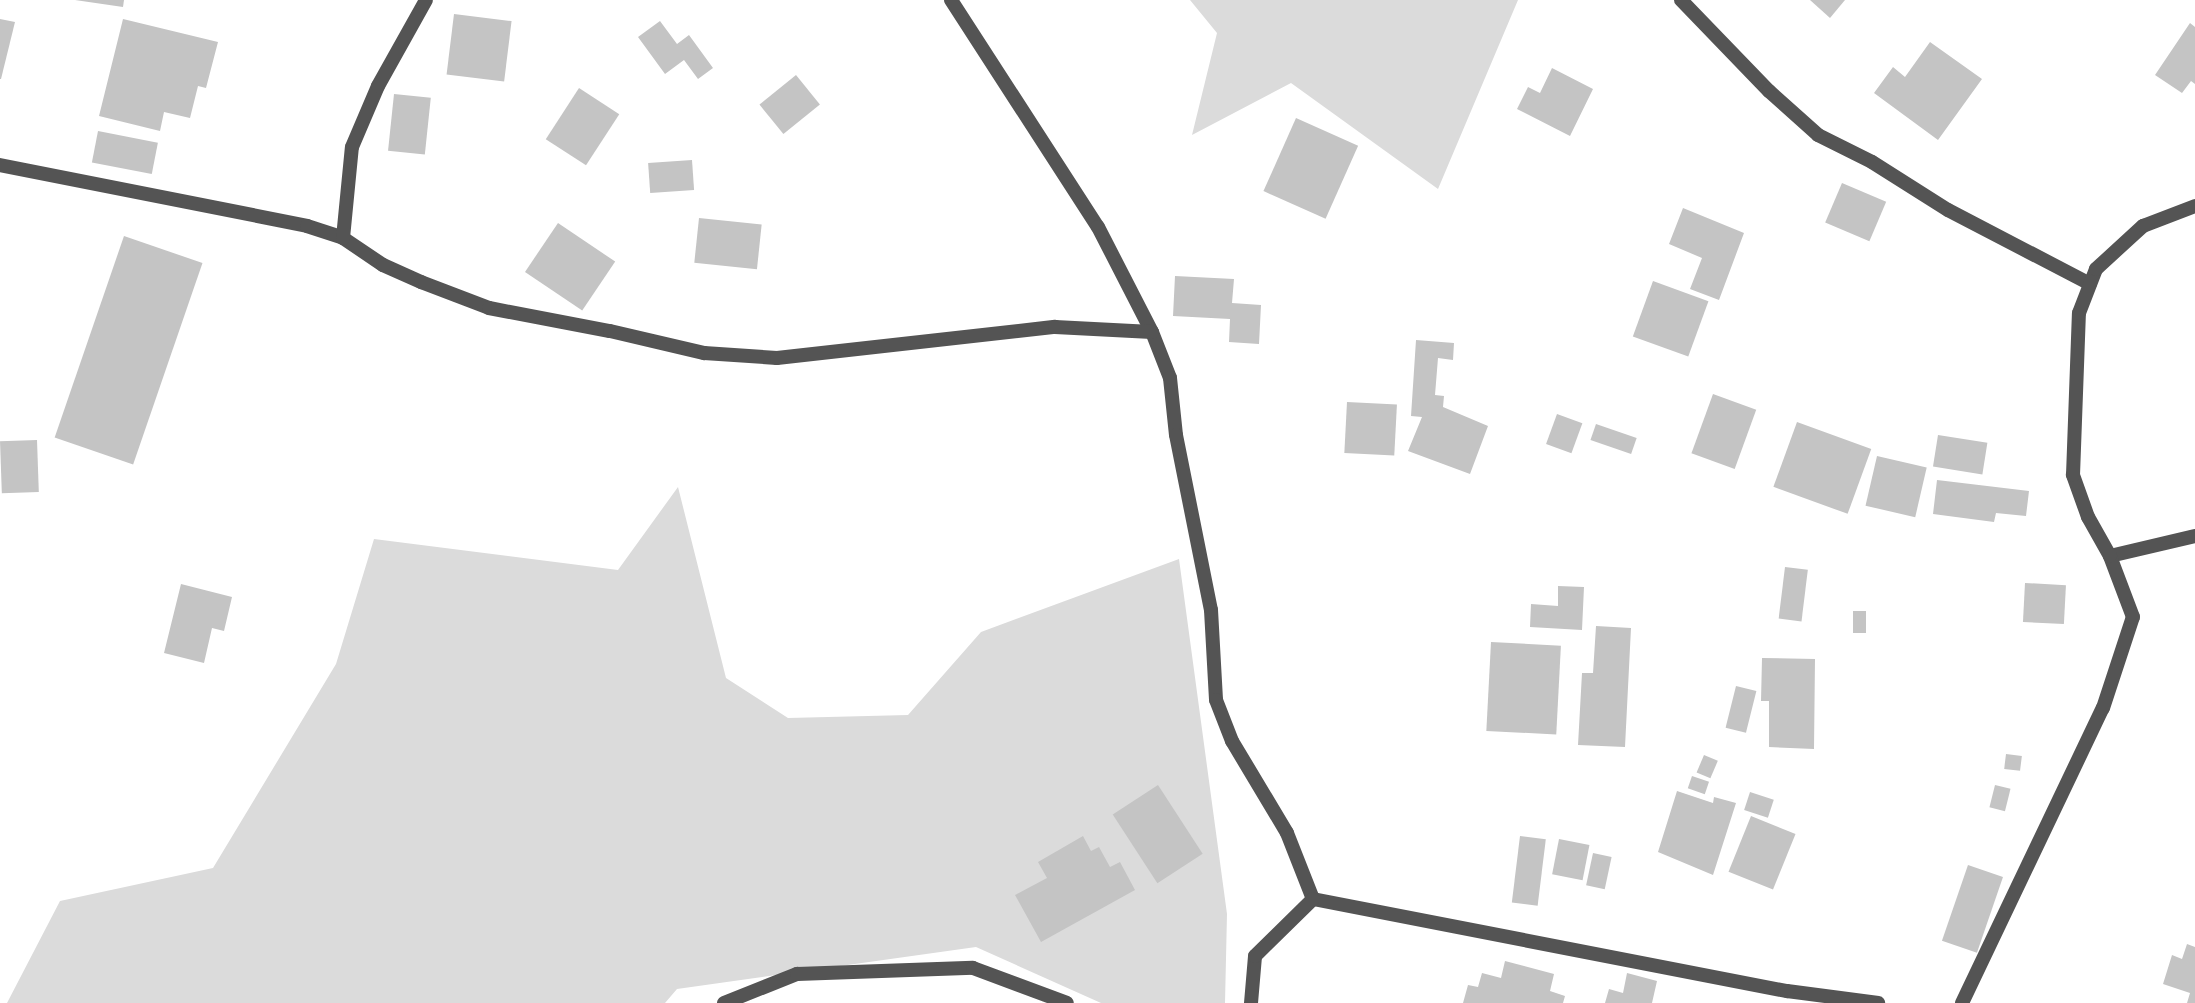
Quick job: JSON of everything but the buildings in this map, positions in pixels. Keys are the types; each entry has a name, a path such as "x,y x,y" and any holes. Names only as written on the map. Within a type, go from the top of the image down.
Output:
{"street":[{"path":"344,238 352,148 378,86 426,0"},
{"path":"951,0 1098,227 1152,332 1170,377 1176,435 1211,610 1216,700 1233,741 1287,833 1313,899"},
{"path":"1681,0 1769,91 1818,135 1872,162 1948,210 2090,284"},
{"path":"0,166 307,226 344,238 383,265 489,308 610,331 704,353 777,358 1055,327 1152,332"},
{"path":"1962,1003 2103,708 2133,617 2110,556 2088,517 2073,475 2079,313 2096,269 2143,226 2195,206"},
{"path":"2110,556 2195,536"},
{"path":"1251,1003 1255,956 1313,899"},
{"path":"1313,899 1787,991 1878,1003"},
{"path":"724,1003 797,974 973,968 1067,1003"}],"shaded area":[{"path":"1190,0 1518,0 1438,189 1291,83 1192,135 1217,33"},
{"path":"678,487 726,678 788,718 908,715 981,632 1179,559 1227,914 1225,1003 1101,1003 976,947 677,989 665,1003 7,1003 60,901 213,868 336,664 374,539 618,570"}]}
